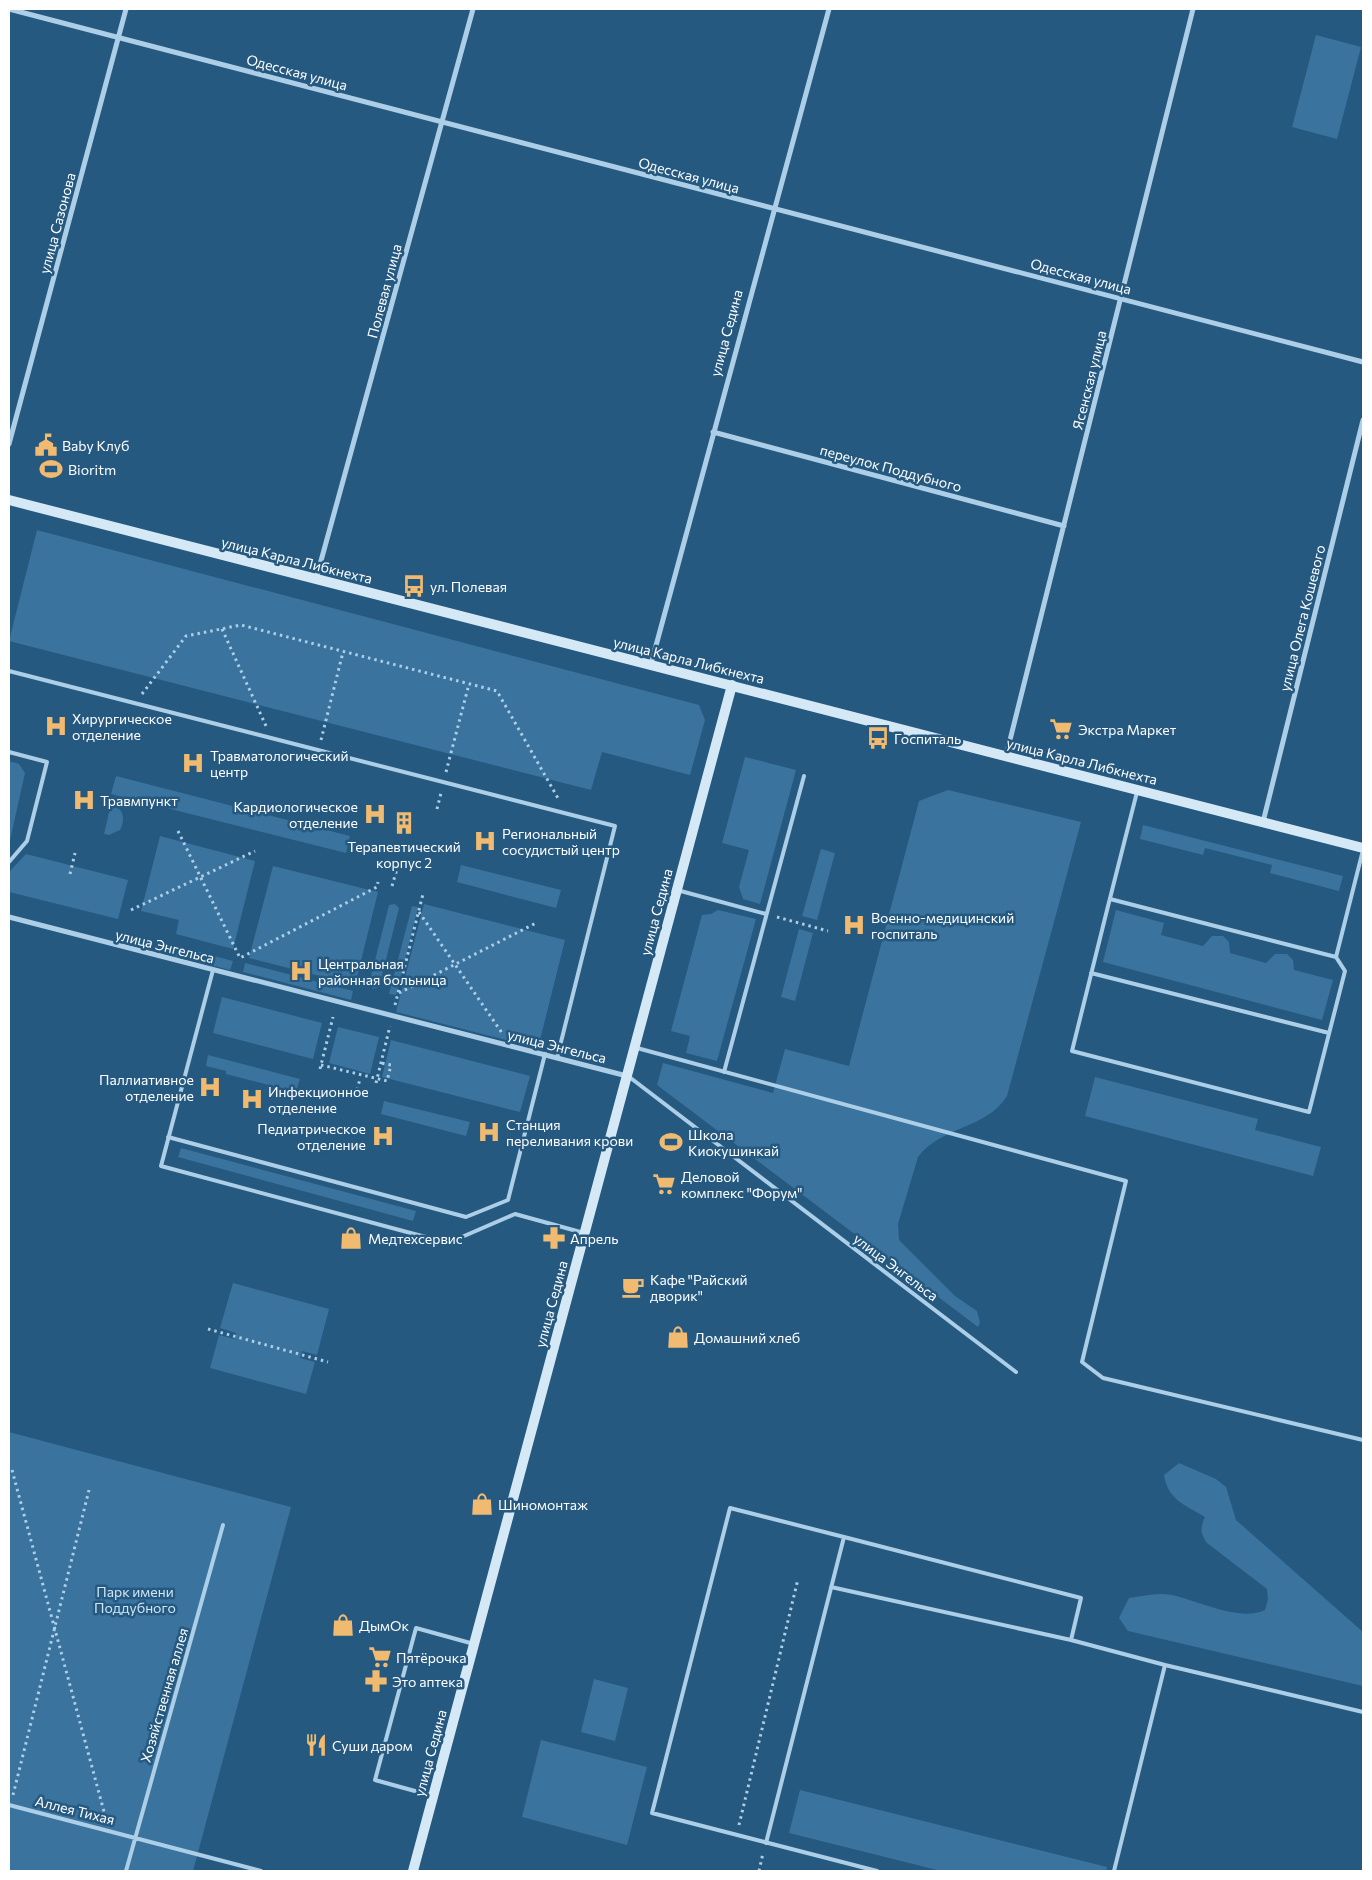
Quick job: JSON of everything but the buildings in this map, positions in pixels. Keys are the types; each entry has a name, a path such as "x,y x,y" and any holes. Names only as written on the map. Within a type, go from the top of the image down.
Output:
{"street":[{"name":"Одесская улица","path":"9,9 1363,362"},
{"name":"улица Сазонова","path":"9,444 126,9"},
{"name":"Полевая улица","path":"316,579 473,9"},
{"name":"улица Седина","path":"650,664 829,9"},
{"name":"Ясенская улица","path":"1006,756 1193,9"},
{"name":"улица Олега Кошевого","path":"1263,822 1363,420"},
{"name":"переулок Поддубного","path":"713,432 1064,526"},
{"name":"улица Карла Либкнехта","path":"9,500 1363,848"},
{"name":"улица Седина","path":"413,1871 732,685"},
{"name":"улица Энгельса","path":"9,917 627,1076"}],"lane":[{"path":"9,671 615,826 557,1058"},
{"path":"9,752 47,762 27,841 9,862"},
{"path":"724,1072 804,776"},
{"path":"1110,899 1336,957 1345,971 1310,1112 1072,1051 1110,899 1138,790"},
{"path":"1336,957 1363,848"},
{"path":"676,890 766,914"},
{"path":"213,970 161,1166 448,1243 515,1214 584,1233"},
{"path":"1092,973 1329,1033"},
{"path":"634,1047 1126,1181 1082,1362 1103,1378 1363,1440"},
{"path":"168,1137 466,1217 508,1200 545,1054"},
{"name":"улица Энгельса","path":"627,1076 1016,1372"},
{"path":"876,1871 652,1814 730,1508 1082,1598 1071,1640"},
{"name":"Хозяйственная аллея","path":"126,1871 223,1525"},
{"path":"766,1843 844,1537"},
{"path":"831,1587 1071,1640 1164,1665 1363,1712"},
{"path":"433,1796 375,1780 382,1754 416,1628 474,1644"},
{"path":"1114,1871 1164,1665"},
{"name":"Аллея Тихая","path":"10,1805 261,1871"}],"path":[{"path":"134,703 186,636 240,625 497,691 567,814"},
{"path":"222,629 271,738"},
{"path":"318,750 343,652"},
{"path":"437,809 469,684"},
{"path":"178,831 240,958 377,887 378,882"},
{"path":"131,910 255,851"},
{"path":"70,874 75,853"},
{"path":"392,886 397,870"},
{"path":"376,1081 423,894"},
{"path":"419,912 511,1046"},
{"path":"766,914 828,931"},
{"path":"398,993 536,923"},
{"path":"334,1017 321,1067 387,1082 392,1065 381,1063"},
{"path":"357,1090 360,1079"},
{"path":"208,1329 328,1362"},
{"path":"12,1470 109,1830"},
{"path":"10,1805 89,1490"},
{"path":"736,1835 798,1579"},
{"path":"759,1871 766,1843"}],"green space":[{"path":"1316,35 1361,47 1337,139 1292,127"},
{"path":"37,530 699,705 705,720 690,775 602,752 591,790 9,641"},
{"path":"745,757 796,770 760,904 743,899 739,887 749,850 722,843"},
{"path":"9,761 19,764 25,773 9,845"},
{"path":"116,776 350,836 346,853 111,794"},
{"path":"948,790 1081,822 1007,1096 988,1115 939,1139 918,1157 898,1224 899,1240 955,1296 977,1311 980,1323 978,1327 657,1085 663,1063 773,1093 785,1049 849,1066 919,801"},
{"path":"111,804 121,811 123,822 120,830 109,835 104,834"},
{"path":"1143,825 1343,876 1339,891 1270,873 1272,865 1205,848 1203,855 1140,839"},
{"path":"160,836 255,861 233,949 176,934 179,920 141,911"},
{"path":"821,849 835,853 817,920 802,916"},
{"path":"26,854 128,880 118,919 9,892 10,871"},
{"path":"461,865 561,890 556,908 457,882"},
{"path":"273,866 378,892 355,985 249,958"},
{"path":"395,904 399,908 379,987 373,989 369,984 389,905"},
{"path":"424,904 565,940 538,1048 396,1012"},
{"path":"412,906 418,907 396,995 389,994"},
{"path":"718,910 756,919 717,1061 686,1053 690,1036 671,1031 702,915 711,914"},
{"path":"1116,910 1164,923 1161,935 1203,946 1212,936 1223,936 1229,942 1230,953 1266,963 1275,954 1287,954 1293,960 1294,970 1333,980 1322,1020 1103,962"},
{"path":"799,929 813,933 795,1001 781,997"},
{"path":"173,945 233,961 230,970 171,955"},
{"path":"245,963 353,991 351,1000 243,972"},
{"path":"222,997 322,1023 313,1059 213,1033"},
{"path":"338,1027 379,1037 370,1074 329,1063"},
{"path":"391,1040 530,1076 520,1112 382,1077"},
{"path":"208,1055 300,1079 296,1092 226,1074 226,1071 206,1066"},
{"path":"1095,1077 1258,1119 1255,1130 1321,1147 1313,1176 1085,1116"},
{"path":"384,1101 470,1122 466,1136 381,1114"},
{"path":"181,1148 416,1211 413,1221 178,1157"},
{"path":"233,1283 329,1309 317,1355 302,1351 300,1358 315,1362 306,1394 210,1368 219,1335 235,1339 236,1333 220,1328"},
{"name":"Парк имени Поддубного","path":"9,1432 291,1507 193,1871 9,1871"},
{"path":"1179,1463 1216,1479 1226,1487 1236,1520 1363,1632 1363,1686 1128,1631 1119,1618 1129,1598 1145,1595 1172,1595 1219,1609 1244,1614 1265,1610 1268,1599 1267,1589 1207,1543 1202,1530 1205,1517 1178,1501 1169,1490 1164,1475"},
{"path":"594,1679 628,1688 615,1741 581,1732"},
{"path":"541,1740 647,1767 627,1845 522,1817"},
{"path":"800,1790 1107,1867 1106,1871 941,1871 789,1833"}],"place":[{"name":"Baby Клуб","path":"46,445"},
{"name":"Bioritm","path":"51,469"},
{"name":"ул. Полевая","path":"414,586"},
{"name":"Хирургическое отделение","path":"56,726"},
{"name":"Экстра Маркет","path":"1061,729"},
{"name":"Госпиталь","path":"878,738"},
{"name":"Травматологический центр","path":"193,763"},
{"name":"Травмпункт","path":"84,800"},
{"name":"Кардиологическое отделение","path":"375,814"},
{"name":"Терапевтический корпус 2","path":"404,823"},
{"name":"Региональный сосудистый центр","path":"485,841"},
{"name":"Военно-медицинский госпиталь","path":"854,925"},
{"name":"Центральная районная больница","path":"301,971"},
{"name":"Паллиативное отделение","path":"210,1087"},
{"name":"Инфекционное отделение","path":"252,1099"},
{"name":"Станция переливания крови","path":"489,1132"},
{"name":"Педиатрическое отделение","path":"383,1136"},
{"name":"Школа Киокушинкай","path":"671,1142"},
{"name":"Деловой комплекс \"Форум\"","path":"664,1184"},
{"name":"Медтехсервис","path":"351,1238"},
{"name":"Апрель","path":"554,1238"},
{"name":"Кафе \"Райский дворик\"","path":"633,1287"},
{"name":"Домашний хлеб","path":"678,1337"},
{"name":"Шиномонтаж","path":"482,1504"},
{"name":"ДымОк","path":"343,1625"},
{"name":"Пятёрочка","path":"380,1657"},
{"name":"Это аптека","path":"376,1681"},
{"name":"Суши даром","path":"316,1745"}]}
